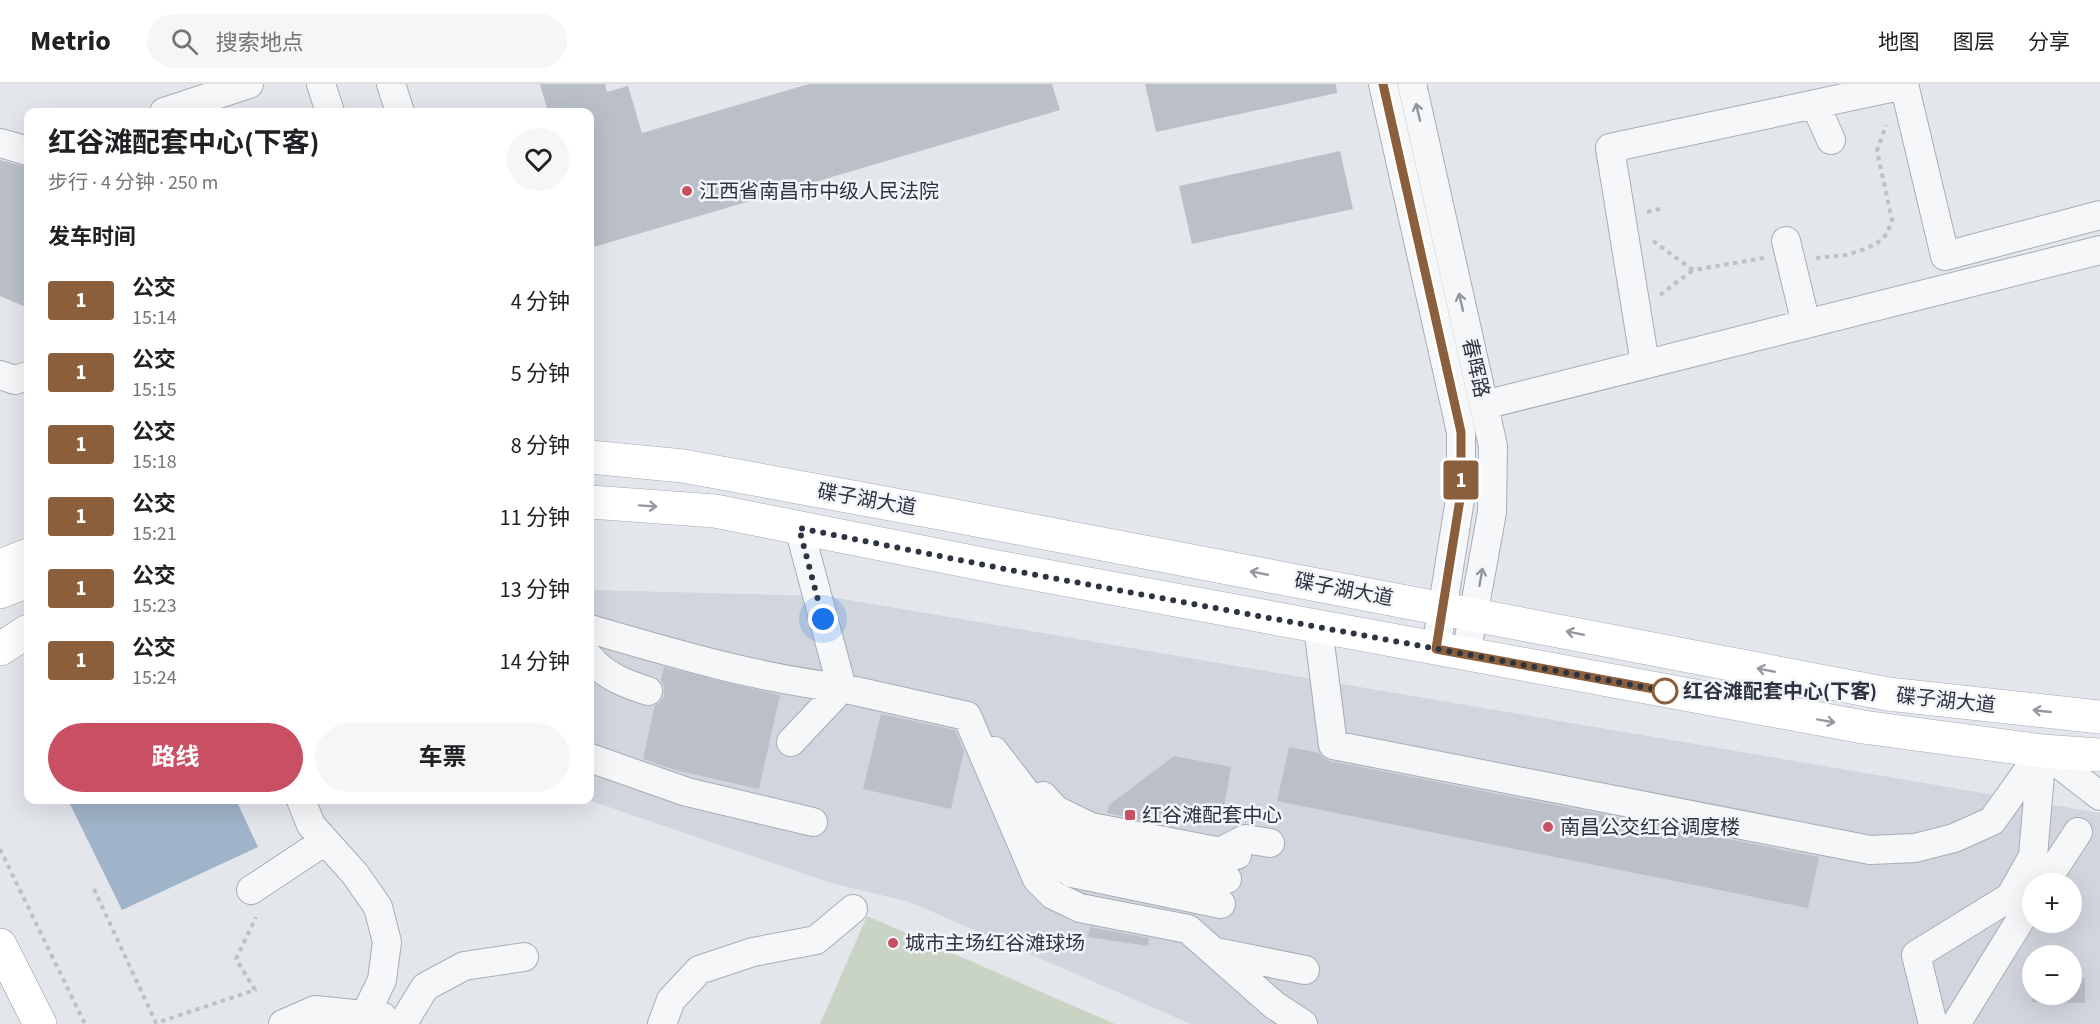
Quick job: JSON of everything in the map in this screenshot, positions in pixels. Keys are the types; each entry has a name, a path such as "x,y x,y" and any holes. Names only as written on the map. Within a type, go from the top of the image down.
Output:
{"main road":[{"name":"碟子湖大道","path":"594,456 683,466 1888,694 2100,717"},
{"name":"碟子湖大道","path":"594,502 716,511 1318,627 1863,727 2042,751 2100,755"},
{"path":"0,566 24,557"},
{"path":"0,592 24,583"},
{"path":"0,649 24,634"},
{"path":"2,947 40,1024"}],"street":[{"path":"176,108 249,84"},
{"path":"321,84 329,108"},
{"path":"391,84 399,108"},
{"name":"春晖路","path":"1383,84 1461,432 1458,611 1451,652"},
{"name":"春晖路","path":"1412,84 1493,446 1492,512 1458,611"},
{"path":"1645,364 1610,148 1904,85 1945,256 2100,215"},
{"path":"1815,104 1832,140"},
{"path":"0,143 24,150"},
{"path":"1786,240 1806,324"},
{"path":"1484,405 2100,250"},
{"path":"0,375 15,380 24,377"},
{"path":"799,528 842,688"},
{"path":"1318,627 1333,745 1870,850 1914,848 1954,838 1992,821 2042,751"},
{"path":"594,630 701,661 804,684 842,688 967,716 1056,810 1091,826 1226,872"},
{"path":"594,663 598,668 625,684 648,691"},
{"path":"791,742 842,688"},
{"path":"967,716 1055,861 1072,873 1226,872"},
{"path":"967,716 1037,879 1053,895 1080,908 1188,929 1274,1005 1303,1024"},
{"path":"2042,751 2100,796"},
{"path":"1933,1024 1916,955 2010,897 2033,856 2042,751"},
{"path":"594,759 687,792 813,822"},
{"path":"303,804 311,825 355,873 378,907 387,942 382,980 365,1015"},
{"path":"2051,873 2078,832"},
{"path":"1226,872 1245,839 1270,843"},
{"path":"253,903 325,841"},
{"path":"662,1024 671,1000 699,970 753,952 816,940 853,909"},
{"path":"1956,1024 2022,917"},
{"path":"1214,951 1305,970"},
{"path":"283,1024 315,1010 385,1017 405,1023 425,987 464,966 524,957"}],"path":[{"path":"1637,314 1693,270"},
{"path":"0,849 85,1024"},
{"path":"94,889 156,1023 255,990 236,959 253,903"}],"shaded area":[{"name":"红谷滩配套中心","path":"594,590 825,596 2100,813 2100,1024 1191,1024 910,902 831,883 594,802"}],"green space":[{"name":"城市主场红谷滩球场","path":"867,916 1115,1024 820,1024"}],"water":[{"path":"70,804 238,804 258,847 122,910"}],"building":[{"name":"江西省南昌市中级人民法院","path":"540,84 605,84 607,92 628,86 642,133 809,84 1052,84 1060,110 594,247 594,108 547,108"},
{"path":"1145,84 1336,84 1337,93 1156,132"},
{"path":"1340,151 1353,209 1192,244 1179,186"},
{"path":"0,160 24,166 24,306 0,296"},
{"path":"664,667 780,695 759,789 675,770 643,759 655,705 664,696 661,680"},
{"path":"881,714 955,730 964,751 951,809 863,789"},
{"name":"南昌公交红谷调度楼","path":"1289,747 1319,753 1330,761 1819,857 1808,908 1277,801"},
{"path":"1174,756 1231,767 1222,819 1188,813 1171,826 1107,813 1109,805"},
{"path":"1090,927 1149,938 1148,946 1088,937"},
{"path":"2082,978 2085,978 2085,1003 2082,1003"}],"bus line":[{"name":"1","path":"1383,84 1461,432 1461,493 1436,649 1665,691"}],"place":[{"name":"江西省南昌市中级人民法院","path":"687,191"},
{"name":"红谷滩配套中心(下客)","path":"1665,691"},
{"name":"红谷滩配套中心","path":"1130,815"},
{"name":"南昌公交红谷调度楼","path":"1548,827"},
{"name":"城市主场红谷滩球场","path":"893,943"}],"route":[{"path":"823,619 799,528 1020,572 1665,691"}]}
